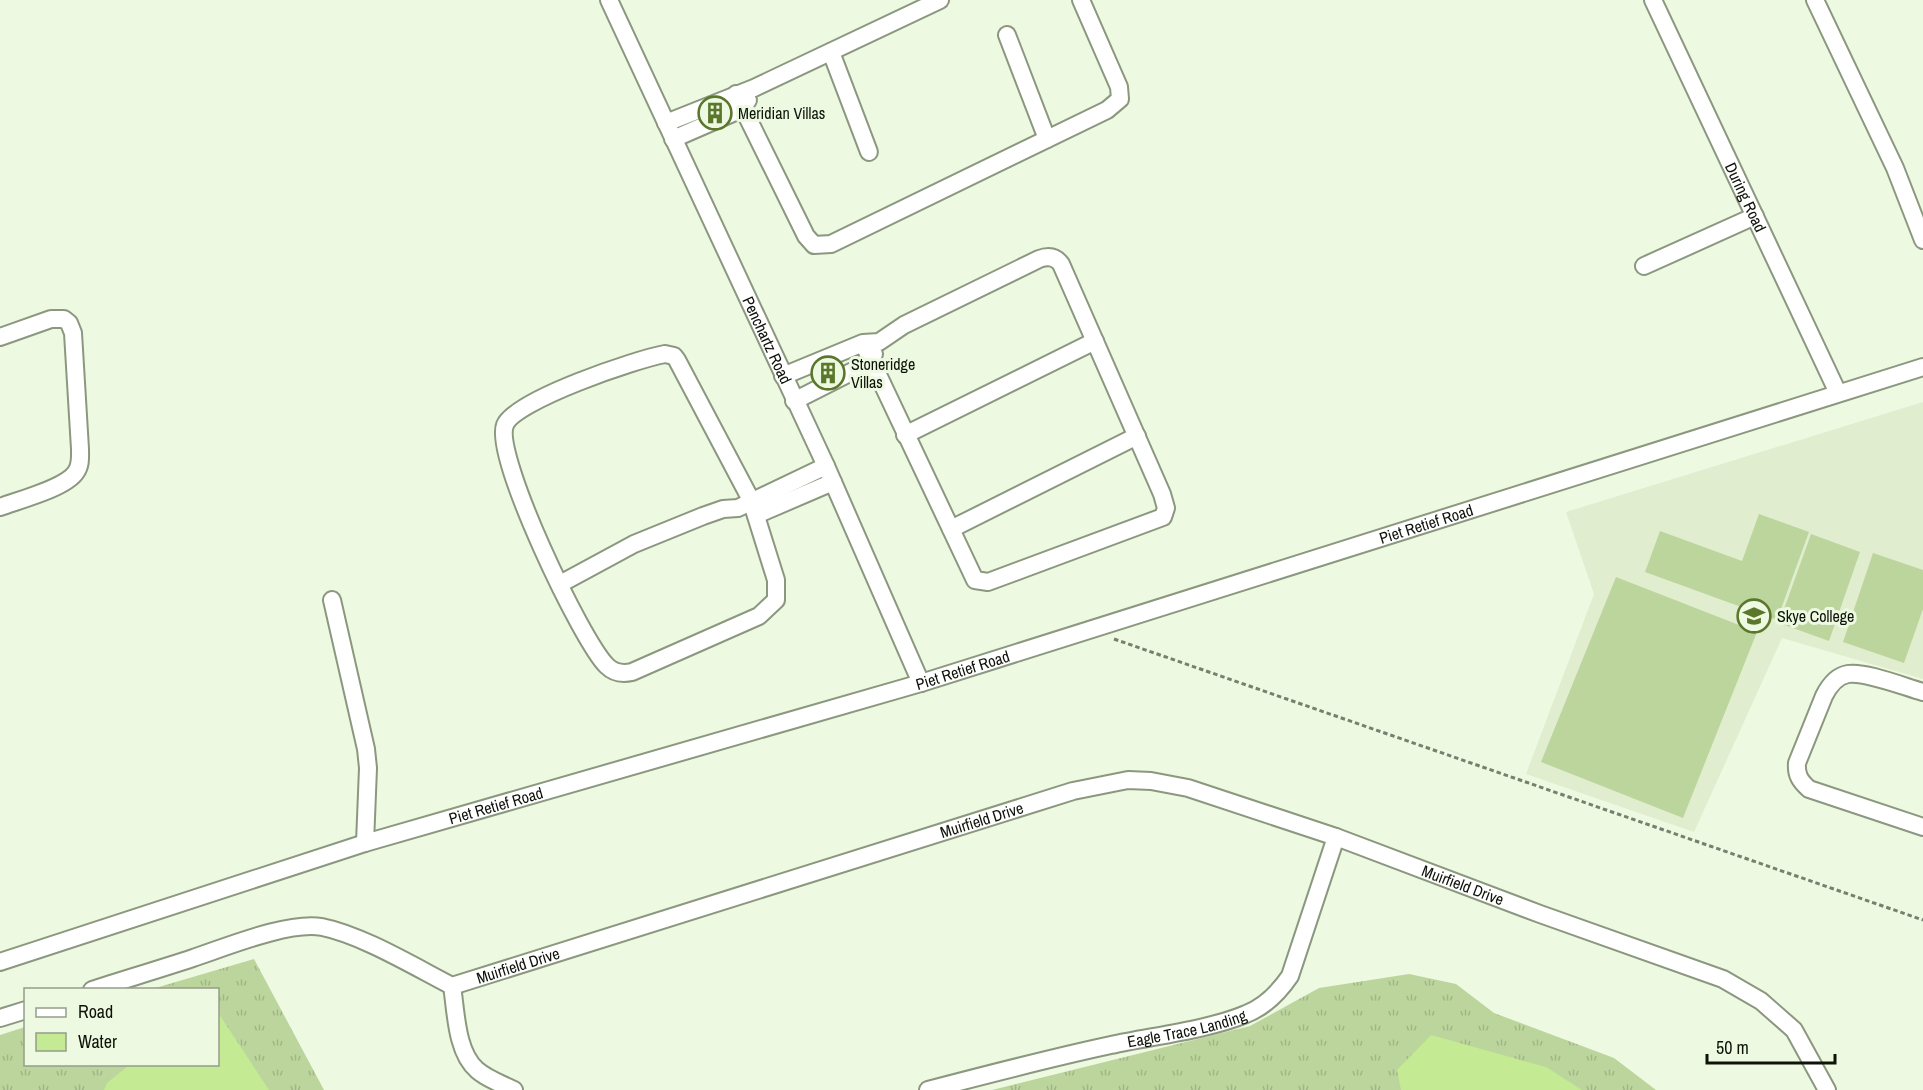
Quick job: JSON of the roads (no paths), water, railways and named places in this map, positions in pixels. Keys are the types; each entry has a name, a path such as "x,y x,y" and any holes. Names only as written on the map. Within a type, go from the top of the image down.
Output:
{"street":[{"name":"Penchartz Road","path":"609,0 826,466 921,683"},
{"path":"673,139 739,102 754,88 940,0"},
{"path":"739,102 806,236 810,242 822,245 831,244 1107,110 1120,99 1119,87 1081,0"},
{"name":"During Road","path":"1653,0 1838,393"},
{"path":"1815,0 1895,168 1923,240"},
{"path":"1006,35 1047,139"},
{"path":"831,52 869,152"},
{"path":"666,123 739,102"},
{"path":"1644,266 1755,216"},
{"path":"783,376 871,343 1045,257 1056,259 1061,264 1137,436 1165,502 1166,513 1158,520 983,583 975,580 871,362 871,343"},
{"path":"0,337 51,319 64,319 69,323 73,333 80,449 77,470 66,482 0,507"},
{"path":"905,435 1095,341"},
{"path":"658,355 674,356 748,508 776,580 776,600 759,616 632,672 616,672 607,666 593,647 526,512 517,488 504,435 505,426 508,420 534,402 555,392 658,355"},
{"path":"794,400 871,362"},
{"name":"Piet Retief Road","path":"0,962 365,843 921,683 1923,367"},
{"path":"951,530 1137,436"},
{"path":"748,508 826,466"},
{"path":"560,584 634,544 703,516 723,510 748,508 833,482"},
{"path":"332,600 366,749 368,768 365,843"},
{"path":"1923,692 1861,674 1848,674 1835,680 1824,696 1797,763 1800,780 1809,789 1923,827"},
{"name":"Muirfield Drive","path":"452,986 1074,791 1111,782 1151,781 1188,788 1336,837 1723,979 1761,1001 1794,1030 1827,1090"},
{"name":"Eagle Trace Landing","path":"928,1090 1070,1054 1214,1024 1248,1014 1281,989 1290,976 1336,837"},
{"path":"98,988 244,941 297,928 321,927 364,942 452,986 461,1039 470,1063 478,1071 514,1090"},
{"path":"0,1018 24,1011"}],"water":[{"path":"219,1014 269,1090 104,1090 107,1083 128,1066 219,1066"},
{"path":"1431,1035 1546,1067 1582,1090 1401,1090 1397,1070"}],"place":[{"name":"Meridian Villas","path":"715,113"},
{"name":"Stoneridge Villas","path":"828,373"},
{"name":"Skye College","path":"1754,616"}]}
